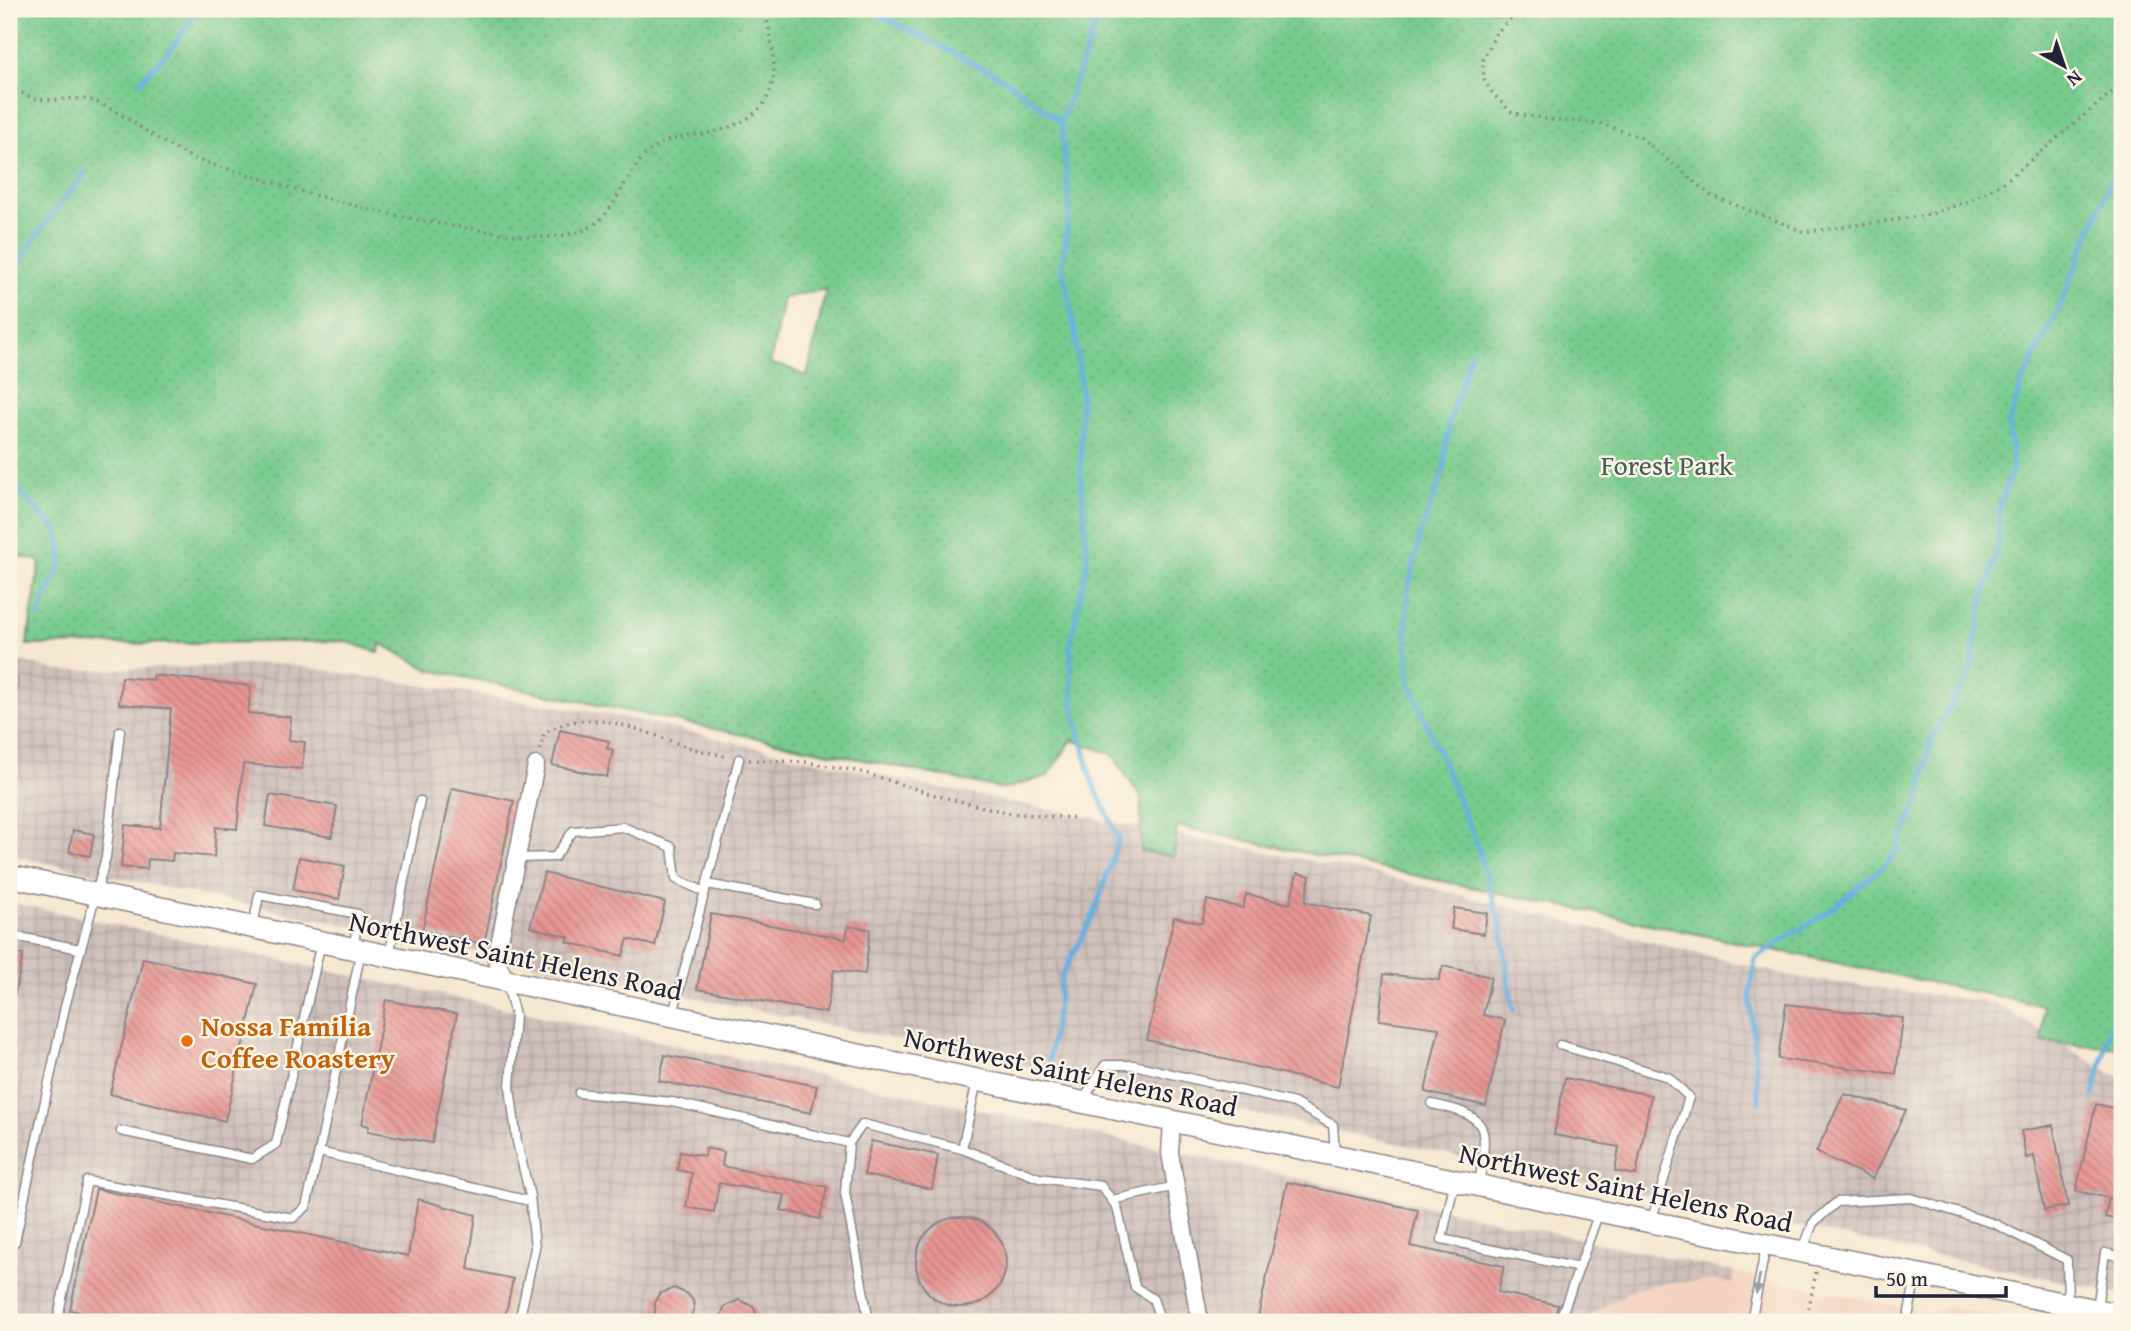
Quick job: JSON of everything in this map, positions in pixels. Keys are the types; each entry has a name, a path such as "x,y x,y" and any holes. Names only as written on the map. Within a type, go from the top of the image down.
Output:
{"main road":[{"name":"Northwest Saint Helens Road","path":"9,876 1766,1246 2122,1315"}],"street":[{"path":"506,981 496,959 536,765"},
{"path":"1172,1122 1170,1153 1200,1322"}],"lane":[{"path":"9,700 13,681"},
{"path":"9,1235 15,1242 65,1007 106,857 120,731"},
{"path":"673,1017 739,759"},
{"path":"389,956 420,801"},
{"path":"517,858 555,857 573,831 623,827 672,847 676,878 706,888 816,904"},
{"path":"58,1322 87,1181 293,1218 306,1207 357,950 358,914 258,895 252,928"},
{"path":"9,935 80,949"},
{"path":"121,1131 252,1159 276,1144 321,942"},
{"path":"506,981 515,1015 510,1087 517,1142 530,1201 535,1248 519,1322"},
{"path":"1560,1045 1668,1077 1689,1097 1651,1222"},
{"path":"1081,1103 1105,1065 1134,1065 1294,1102 1333,1125 1335,1156"},
{"path":"962,1149 977,1081"},
{"path":"579,1093 671,1102 849,1143"},
{"path":"1432,1104 1468,1112 1482,1127 1485,1137 1479,1186"},
{"path":"869,1322 845,1193 849,1143 863,1125 962,1149 1039,1178 1101,1186 1117,1207 1135,1287 1153,1299 1161,1322"},
{"path":"319,1152 530,1201"},
{"path":"1455,1181 1442,1239 1579,1268"},
{"path":"1112,1200 1176,1186"},
{"path":"1811,1254 1813,1223 1837,1202 1911,1198 1995,1224 2067,1260 2068,1304"},
{"path":"1559,1322 1600,1211"},
{"path":"1751,1322 1766,1246"},
{"path":"2096,1310 2105,1252 2122,1257"},
{"path":"1908,1322 1917,1275"}],"path":[{"path":"9,87 36,99 94,101 184,154 387,216 527,237 554,236 576,233 599,222 617,201 643,157 661,144 726,129 758,111 770,93 776,75 765,9"},
{"path":"1521,9 1496,33 1483,60 1485,80 1493,94 1512,113 1552,120 1599,123 1640,137 1712,196 1805,232 1895,220 1969,201 2003,183 2122,84"},
{"path":"536,765 544,734 559,723 608,722 639,728 687,747 739,759 805,762 862,772 938,796 1009,813 1073,818"},
{"path":"1806,1322 1811,1254"}],"shaded area":[{"path":"9,659 60,671 284,664 618,716 914,783 1371,873 1793,977 1995,1003 2108,1072 2122,1077 2122,1294 9,855"},
{"path":"9,902 1735,1272 1733,1283 1716,1280 1663,1283 1631,1290 1595,1312 1586,1322 9,1322"},
{"path":"1735,1272 1928,1313 1946,1307 2022,1322 1586,1322 1595,1312 1631,1290 1663,1283 1716,1280 1732,1282"}],"green space":[{"name":"Forest Park","path":"9,9 2122,9 2122,1048 2042,1042 2044,1006 1177,826 1174,857 1141,851 1141,798 1112,754 1072,740 1048,776 1004,789 430,670 380,643 379,653 345,641 27,645 40,561 9,554","holes":["826,289 807,377 786,367 770,364 783,298"]}],"building":[{"path":"153,675 251,686 248,713 291,717 289,740 305,742 302,769 243,764 237,829 216,827 214,857 173,853 172,861 148,859 147,869 121,867 125,825 160,828 171,709 119,704 122,677 153,680"},
{"path":"560,730 609,741 607,748 613,750 607,777 552,765"},
{"path":"452,788 514,801 484,944 422,931"},
{"path":"270,795 337,806 332,837 265,826"},
{"path":"73,830 94,834 90,856 69,852"},
{"path":"299,857 345,866 339,899 293,890"},
{"path":"544,873 665,902 655,946 628,939 623,956 567,942 569,937 530,927"},
{"path":"1297,873 1310,876 1305,902 1371,916 1338,1087 1147,1040 1174,917 1202,923 1207,900 1243,908 1246,894 1290,904"},
{"path":"1454,908 1487,913 1484,934 1451,929"},
{"path":"711,914 846,939 848,926 870,929 865,974 834,970 826,1013 697,989"},
{"path":"9,952 23,955 15,994 9,994"},
{"path":"143,958 257,984 225,1121 110,1094"},
{"path":"1443,966 1491,977 1483,1015 1505,1020 1486,1106 1425,1092 1439,1028 1379,1020 1384,974 1439,980"},
{"path":"386,1000 457,1014 432,1143 368,1131 369,1126 362,1124"},
{"path":"1786,1004 1903,1018 1896,1074 1778,1059"},
{"path":"665,1055 817,1086 811,1113 659,1081"},
{"path":"1565,1078 1651,1095 1636,1175 1615,1171 1619,1147 1554,1135"},
{"path":"1844,1094 1906,1110 1873,1179 1816,1152"},
{"path":"2096,1104 2122,1110 2122,1221 2105,1217 2109,1198 2076,1191"},
{"path":"2053,1125 2068,1206 2044,1210 2034,1156 2026,1158 2021,1131"},
{"path":"871,1141 938,1155 932,1189 864,1175"},
{"path":"706,1148 724,1152 722,1166 827,1187 820,1219 781,1210 785,1195 719,1183 714,1212 686,1207 692,1173 677,1170 680,1152 705,1156"},
{"path":"1287,1182 1418,1210 1410,1246 1504,1266 1498,1292 1558,1305 1555,1315 1548,1322 1257,1322"},
{"path":"96,1189 408,1256 418,1199 476,1215 468,1269 513,1279 504,1322 128,1322 70,1310"},
{"path":"961,1217 978,1221 993,1230 1002,1245 1006,1262 1002,1279 993,1294 978,1303 961,1307 944,1303 929,1294 920,1279 916,1262 920,1245 929,1230 944,1221"},
{"path":"674,1288 688,1294 693,1301 694,1308 689,1322 659,1322 655,1316 655,1301 659,1294"},
{"path":"739,1300 753,1306 760,1322 718,1322 725,1306"}],"waterway":[{"path":"140,82 175,44 197,9"},
{"path":"868,9 1006,80 1061,122"},
{"path":"1049,1060 1062,975 1094,914 1119,839 1092,781 1073,705 1070,645 1088,559 1081,481 1081,389 1074,325 1062,264 1070,211 1061,122 1101,9"},
{"path":"1759,1102 1750,996 1755,958 1832,909 1893,858 1920,798 1931,739 1970,673 1984,596 1998,548 2000,504 2013,470 2009,424 2022,382 2058,311 2111,181 2122,168"},
{"path":"9,287 32,243 85,173"},
{"path":"1471,353 1448,426 1444,470 1421,532 1409,586 1406,634 1410,683 1477,845 1501,925 1513,1010"},
{"path":"9,480 59,533 62,562 38,616"},
{"path":"2094,1095 2122,979"}],"place":[{"name":"Nossa Familia Coffee Roastery","path":"187,1041"}]}
